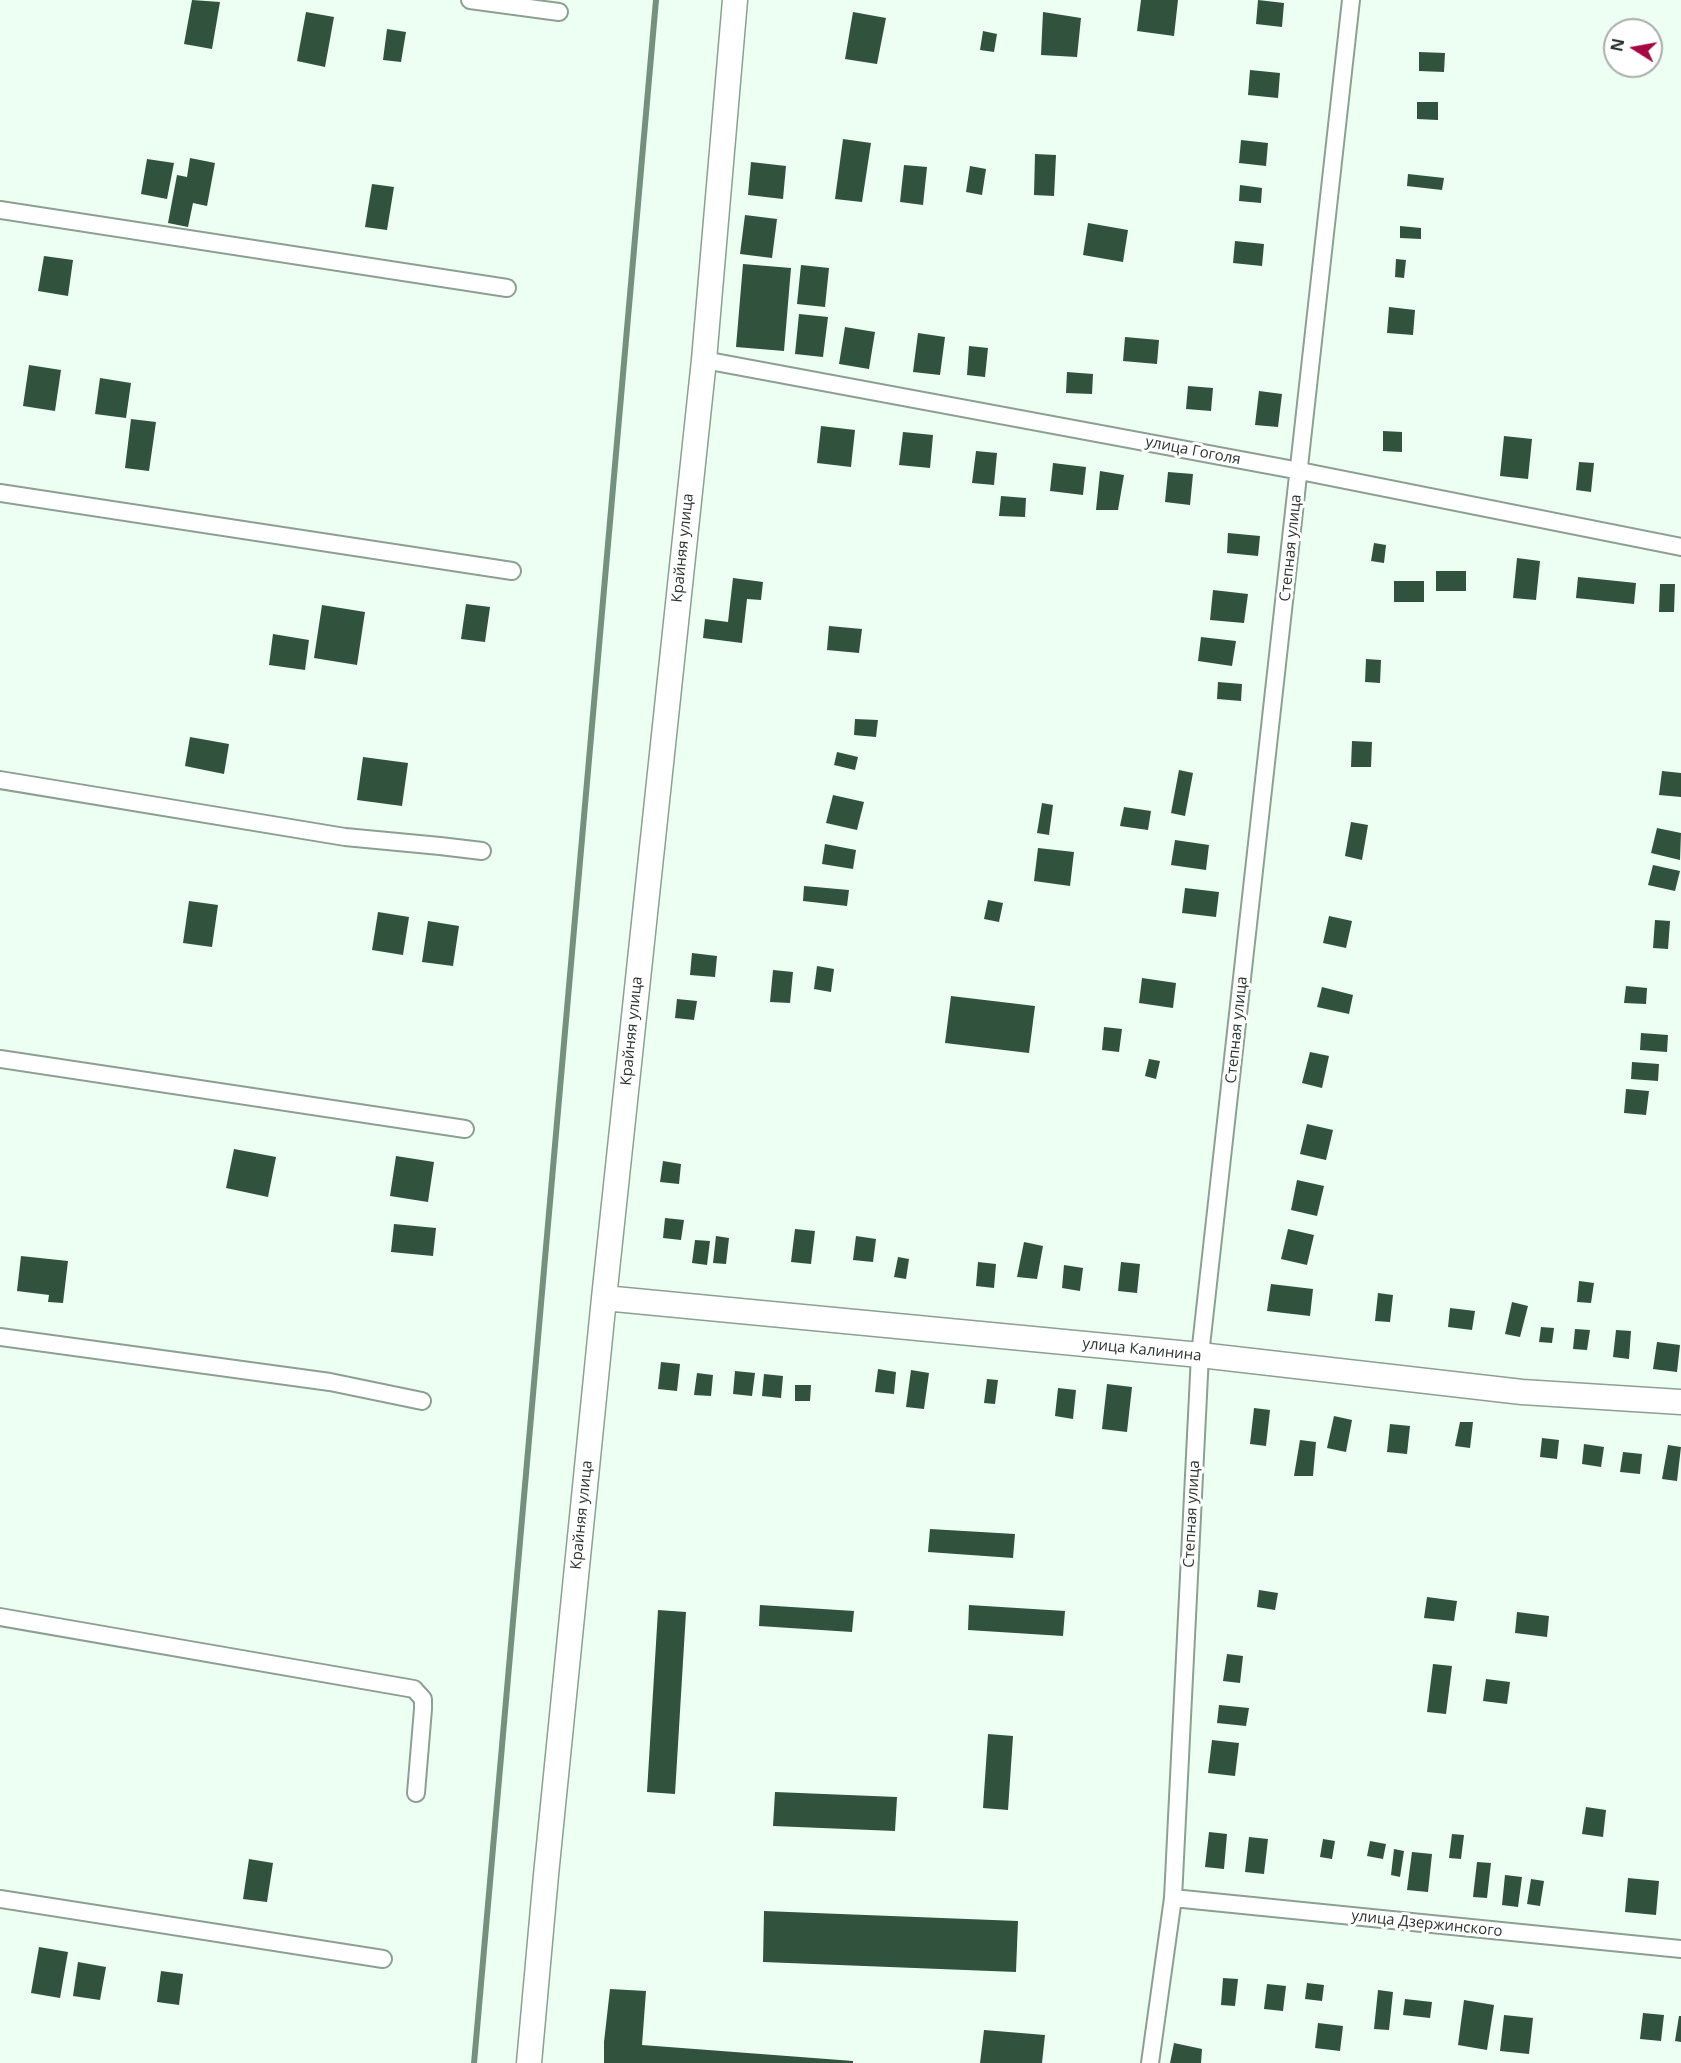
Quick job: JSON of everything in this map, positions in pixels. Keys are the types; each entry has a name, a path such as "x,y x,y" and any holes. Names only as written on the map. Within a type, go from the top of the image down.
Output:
{"main road":[{"name":"Крайняя улица","path":"529,2063 604,1298 704,360 735,0"},
{"name":"улица Калинина","path":"604,1298 1200,1355 1522,1392 1681,1402"}],"street":[{"path":"470,0 559,12"},
{"name":"Степная улица","path":"1150,2063 1173,1898 1200,1355 1352,0"},
{"path":"0,210 507,288"},
{"name":"улица Гоголя","path":"704,360 1300,471 1681,547"},
{"path":"0,493 512,571"},
{"path":"0,780 345,837 482,852"},
{"path":"0,1059 465,1129"},
{"path":"0,1337 330,1382 422,1401"},
{"path":"0,1617 414,1689 423,1699 416,1793"},
{"name":"улица Дзержинского","path":"1173,1898 1681,1949"},
{"path":"0,1899 383,1959"}],"building":[{"path":"192,0 220,2 212,49 184,44"},
{"path":"1141,0 1178,0 1174,36 1137,31"},
{"path":"1258,0 1284,3 1282,27 1256,24"},
{"path":"306,12 334,17 325,67 297,61"},
{"path":"853,12 886,18 877,64 845,59"},
{"path":"1043,12 1081,18 1077,57 1041,55"},
{"path":"387,29 406,32 401,62 383,60"},
{"path":"983,31 997,34 994,52 980,50"},
{"path":"1419,52 1445,53 1444,72 1419,71"},
{"path":"1250,70 1280,73 1278,98 1248,95"},
{"path":"1417,102 1438,102 1438,120 1417,119"},
{"path":"843,139 871,143 862,202 835,199"},
{"path":"1241,140 1268,143 1266,166 1239,163"},
{"path":"1035,154 1056,155 1054,196 1034,195"},
{"path":"190,158 215,163 207,206 193,203 188,227 168,223 177,175 187,177"},
{"path":"147,159 174,163 167,199 141,194"},
{"path":"751,162 786,166 783,199 748,195"},
{"path":"904,165 927,167 923,205 900,202"},
{"path":"970,166 986,169 982,195 966,192"},
{"path":"1408,174 1444,178 1442,190 1407,186"},
{"path":"372,184 394,187 387,230 365,227"},
{"path":"1240,185 1262,188 1261,203 1239,201"},
{"path":"745,215 777,219 772,258 740,254"},
{"path":"1088,223 1128,230 1123,262 1083,255"},
{"path":"1400,226 1421,228 1421,239 1400,238"},
{"path":"1235,241 1264,244 1262,266 1233,263"},
{"path":"44,256 73,260 68,296 38,291"},
{"path":"1396,259 1406,260 1404,278 1395,277"},
{"path":"743,264 791,268 784,351 736,347"},
{"path":"801,265 829,268 825,307 797,304"},
{"path":"1389,307 1415,310 1413,335 1387,333"},
{"path":"799,314 828,317 823,357 795,354"},
{"path":"845,327 875,332 869,369 839,364"},
{"path":"918,333 945,337 940,375 913,372"},
{"path":"1125,337 1159,340 1157,364 1123,361"},
{"path":"969,346 988,348 985,377 967,375"},
{"path":"29,365 61,370 55,411 23,406"},
{"path":"1067,372 1093,374 1092,394 1066,393"},
{"path":"100,378 131,383 126,418 95,414"},
{"path":"1188,386 1213,388 1211,411 1186,409"},
{"path":"1259,391 1282,394 1278,427 1255,425"},
{"path":"131,419 156,422 149,471 125,468"},
{"path":"821,426 855,430 851,467 817,463"},
{"path":"1383,431 1402,432 1402,452 1383,451"},
{"path":"903,432 933,435 930,468 899,465"},
{"path":"1504,436 1532,439 1528,479 1500,476"},
{"path":"976,451 997,453 994,485 972,483"},
{"path":"1579,462 1594,463 1591,492 1576,490"},
{"path":"1053,463 1086,467 1083,495 1050,491"},
{"path":"1100,471 1124,475 1118,510 1096,510"},
{"path":"1168,472 1193,474 1190,505 1165,502"},
{"path":"1001,496 1026,498 1025,517 999,516"},
{"path":"1228,533 1260,536 1258,556 1227,553"},
{"path":"1374,543 1386,545 1384,563 1371,561"},
{"path":"1517,558 1540,561 1536,600 1513,598"},
{"path":"1436,571 1466,571 1466,591 1436,591"},
{"path":"1578,577 1636,583 1634,604 1576,598"},
{"path":"733,578 763,582 761,600 747,599 742,643 703,638 705,619 728,622"},
{"path":"1394,581 1424,581 1424,602 1394,602"},
{"path":"1660,584 1675,584 1674,612 1659,612"},
{"path":"1213,590 1248,594 1244,623 1210,620"},
{"path":"466,604 490,607 485,642 461,639"},
{"path":"322,605 365,612 357,665 314,658"},
{"path":"829,626 862,629 859,653 827,650"},
{"path":"273,634 309,640 305,670 269,665"},
{"path":"1201,637 1236,641 1232,666 1198,661"},
{"path":"1366,659 1381,660 1380,683 1365,682"},
{"path":"1218,682 1242,684 1241,701 1217,699"},
{"path":"855,719 878,720 876,737 854,735"},
{"path":"190,737 229,744 224,774 185,766"},
{"path":"1352,741 1372,742 1371,767 1351,767"},
{"path":"837,752 858,757 855,770 834,765"},
{"path":"363,757 408,763 402,806 357,800"},
{"path":"1179,770 1193,773 1185,816 1171,813"},
{"path":"1662,771 1681,773 1681,797 1659,795"},
{"path":"833,795 864,802 857,830 826,823"},
{"path":"1042,803 1053,805 1049,835 1037,833"},
{"path":"1124,807 1151,811 1148,830 1120,826"},
{"path":"1351,822 1368,825 1362,860 1345,856"},
{"path":"1657,828 1681,833 1680,860 1651,853"},
{"path":"1175,840 1209,845 1206,870 1171,865"},
{"path":"825,844 856,850 853,869 822,864"},
{"path":"1038,848 1074,852 1070,886 1034,881"},
{"path":"1653,865 1680,871 1675,891 1648,885"},
{"path":"804,886 849,890 847,906 803,901"},
{"path":"1185,888 1219,892 1216,917 1182,913"},
{"path":"988,900 1003,903 999,922 984,919"},
{"path":"189,901 218,905 212,947 183,943"},
{"path":"378,912 409,917 403,955 372,950"},
{"path":"1329,916 1352,921 1346,948 1323,943"},
{"path":"1655,920 1670,921 1668,949 1653,948"},
{"path":"428,921 459,926 453,966 422,962"},
{"path":"692,953 717,956 715,977 690,975"},
{"path":"817,966 834,969 831,992 814,989"},
{"path":"773,970 793,972 790,1003 770,1002"},
{"path":"1142,978 1176,983 1173,1008 1139,1003"},
{"path":"1626,986 1647,988 1646,1004 1624,1003"},
{"path":"1322,987 1353,995 1349,1014 1317,1007"},
{"path":"951,996 1035,1006 1029,1053 945,1043"},
{"path":"677,999 697,1001 694,1020 675,1018"},
{"path":"1104,1027 1122,1029 1119,1052 1102,1050"},
{"path":"1641,1033 1668,1035 1667,1052 1640,1050"},
{"path":"1310,1052 1329,1056 1322,1088 1302,1083"},
{"path":"1149,1059 1160,1061 1156,1079 1145,1076"},
{"path":"1632,1062 1659,1064 1658,1081 1631,1079"},
{"path":"1626,1089 1649,1091 1646,1115 1624,1113"},
{"path":"1307,1124 1333,1130 1326,1160 1300,1154"},
{"path":"234,1149 276,1157 268,1197 226,1188"},
{"path":"396,1156 434,1162 428,1202 390,1196"},
{"path":"663,1161 681,1164 679,1184 660,1182"},
{"path":"1297,1180 1324,1186 1317,1216 1291,1210"},
{"path":"665,1218 684,1220 681,1240 663,1238"},
{"path":"394,1224 436,1228 433,1256 391,1252"},
{"path":"795,1229 815,1231 811,1264 791,1262"},
{"path":"1288,1229 1314,1235 1307,1265 1281,1259"},
{"path":"716,1236 729,1238 726,1264 713,1263"},
{"path":"856,1236 876,1239 873,1262 853,1260"},
{"path":"695,1240 710,1241 707,1265 692,1263"},
{"path":"1024,1242 1043,1246 1037,1279 1017,1277"},
{"path":"21,1256 68,1261 63,1303 48,1302 49,1295 17,1291"},
{"path":"898,1257 909,1259 906,1279 894,1277"},
{"path":"978,1262 996,1264 994,1288 976,1286"},
{"path":"1121,1262 1140,1264 1137,1293 1118,1291"},
{"path":"1064,1265 1083,1268 1080,1291 1062,1288"},
{"path":"1579,1281 1594,1283 1591,1303 1577,1302"},
{"path":"1271,1284 1313,1289 1310,1316 1267,1311"},
{"path":"1378,1293 1393,1295 1390,1322 1375,1321"},
{"path":"1512,1302 1528,1306 1520,1337 1505,1334"},
{"path":"1450,1308 1475,1311 1472,1330 1448,1327"},
{"path":"1541,1327 1554,1328 1552,1343 1539,1342"},
{"path":"1575,1329 1590,1330 1587,1350 1573,1349"},
{"path":"1616,1330 1631,1331 1629,1359 1613,1357"},
{"path":"1657,1342 1680,1345 1677,1372 1653,1369"},
{"path":"661,1362 680,1364 677,1391 658,1389"},
{"path":"878,1369 896,1372 894,1394 875,1392"},
{"path":"911,1370 929,1373 924,1409 906,1407"},
{"path":"735,1371 755,1373 752,1396 733,1394"},
{"path":"697,1373 713,1375 711,1396 694,1395"},
{"path":"764,1374 783,1376 781,1398 762,1396"},
{"path":"987,1379 998,1380 995,1404 984,1403"},
{"path":"1107,1384 1132,1387 1127,1432 1102,1429"},
{"path":"795,1385 811,1385 810,1401 795,1401"},
{"path":"1058,1388 1076,1390 1073,1419 1055,1416"},
{"path":"1254,1408 1270,1410 1266,1446 1250,1444"},
{"path":"1334,1416 1352,1420 1346,1452 1327,1448"},
{"path":"1460,1422 1473,1422 1470,1448 1455,1446"},
{"path":"1390,1424 1410,1426 1407,1454 1387,1452"},
{"path":"1542,1438 1559,1440 1557,1459 1540,1457"},
{"path":"1300,1440 1316,1442 1313,1476 1294,1476"},
{"path":"1584,1444 1604,1447 1601,1467 1582,1464"},
{"path":"1668,1445 1681,1447 1677,1481 1662,1479"},
{"path":"1623,1452 1642,1454 1640,1474 1620,1472"},
{"path":"930,1529 1015,1534 1013,1558 928,1552"},
{"path":"1259,1590 1278,1593 1275,1610 1257,1607"},
{"path":"1427,1597 1457,1601 1454,1621 1424,1618"},
{"path":"760,1605 854,1611 852,1632 759,1626"},
{"path":"969,1605 1065,1611 1063,1636 968,1630"},
{"path":"658,1610 686,1612 675,1794 647,1792"},
{"path":"1517,1612 1549,1616 1547,1637 1515,1633"},
{"path":"1227,1654 1243,1656 1240,1683 1223,1681"},
{"path":"1433,1664 1452,1666 1446,1714 1427,1712"},
{"path":"1486,1679 1510,1682 1507,1704 1483,1701"},
{"path":"1219,1705 1249,1708 1246,1726 1217,1723"},
{"path":"988,1734 1013,1736 1008,1810 983,1808"},
{"path":"1212,1740 1239,1743 1235,1776 1208,1773"},
{"path":"775,1792 897,1797 895,1831 773,1826"},
{"path":"1586,1807 1606,1810 1603,1837 1582,1834"},
{"path":"1209,1832 1227,1834 1224,1869 1205,1867"},
{"path":"1452,1834 1464,1835 1461,1859 1449,1858"},
{"path":"1249,1837 1268,1839 1264,1874 1245,1872"},
{"path":"1323,1839 1335,1841 1332,1859 1320,1857"},
{"path":"1370,1841 1386,1844 1383,1859 1367,1856"},
{"path":"1394,1849 1404,1851 1400,1877 1391,1875"},
{"path":"1412,1852 1432,1854 1428,1892 1407,1890"},
{"path":"249,1859 273,1863 267,1902 243,1899"},
{"path":"1477,1862 1491,1863 1487,1898 1473,1897"},
{"path":"1505,1875 1522,1877 1518,1907 1502,1905"},
{"path":"1628,1878 1659,1881 1656,1915 1625,1912"},
{"path":"1531,1879 1544,1881 1540,1906 1527,1904"},
{"path":"764,1911 1018,1921 1016,1972 763,1962"},
{"path":"39,1947 68,1952 60,1998 31,1993"},
{"path":"78,1962 106,1967 100,2000 73,1996"},
{"path":"161,1971 183,1974 179,2005 157,2002"},
{"path":"1223,1978 1238,1979 1235,2006 1221,2005"},
{"path":"1307,1983 1324,1985 1322,2001 1305,1999"},
{"path":"1267,1984 1286,1986 1283,2011 1264,2009"},
{"path":"610,1989 646,1991 642,2045 853,2061 853,2063 604,2063"},
{"path":"1378,1990 1393,1992 1389,2030 1374,2029"},
{"path":"1405,1999 1432,2002 1430,2018 1403,2015"},
{"path":"1464,2000 1494,2005 1487,2050 1458,2045"},
{"path":"1643,2013 1664,2015 1661,2041 1640,2039"},
{"path":"1504,2015 1533,2018 1529,2054 1500,2051"},
{"path":"1679,2016 1681,2016 1681,2042 1675,2041"},
{"path":"1318,2023 1343,2026 1340,2051 1315,2048"},
{"path":"984,2030 1045,2035 1042,2063 980,2063"},
{"path":"1174,2043 1202,2049 1201,2063 1170,2063"}],"waterway":[{"path":"474,2063 656,0"}]}
